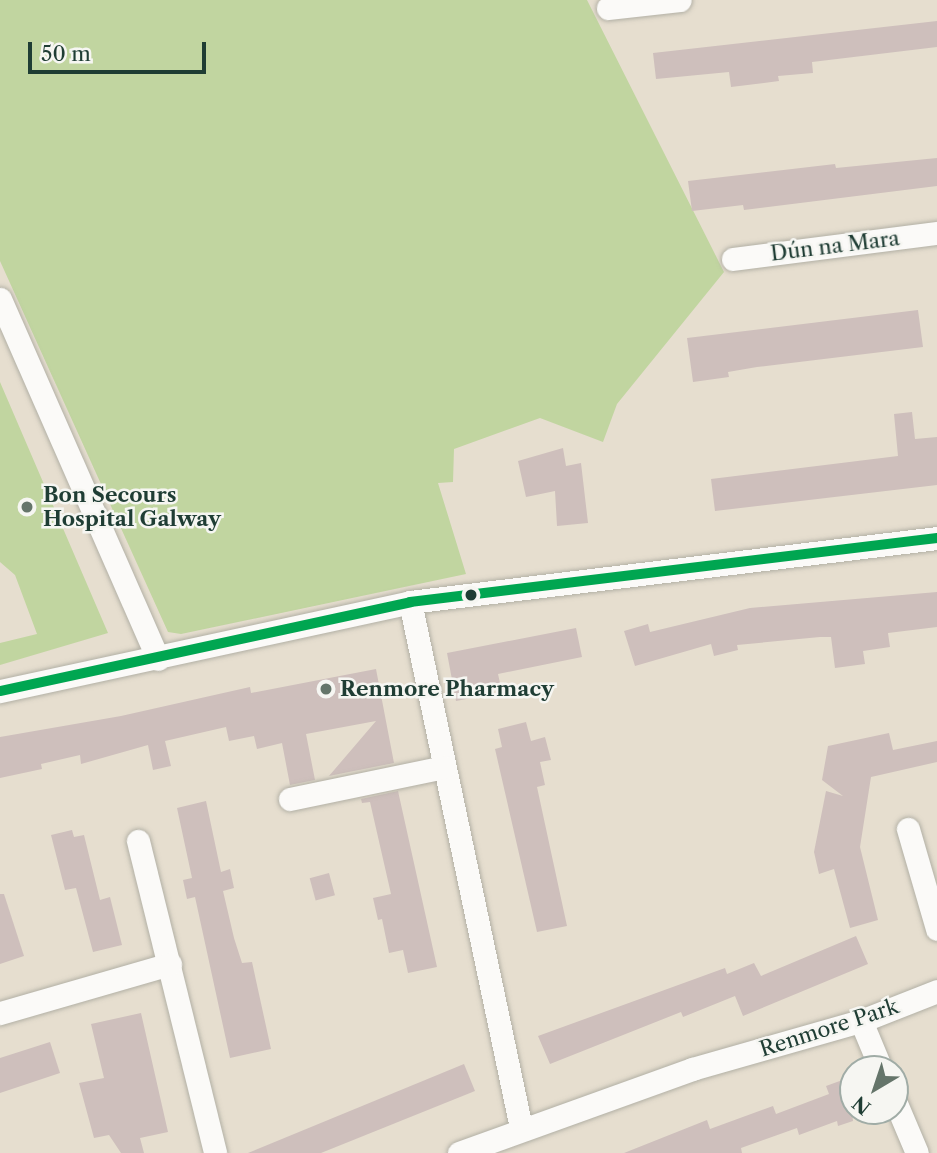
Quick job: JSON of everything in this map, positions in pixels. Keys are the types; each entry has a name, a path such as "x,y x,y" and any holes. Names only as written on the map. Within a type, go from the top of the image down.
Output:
{"street":[{"path":"608,8 680,0"},
{"name":"Dún na Mara","path":"733,259 937,233"},
{"path":"0,299 158,659"},
{"path":"0,691 158,659 410,602 937,537"},
{"path":"410,602 521,1128"},
{"path":"290,799 444,767"},
{"path":"908,829 937,929"},
{"path":"138,841 215,1153"},
{"path":"0,1013 170,964"},
{"name":"Renmore Park","path":"459,1153 521,1128 692,1069 861,1021 937,991"},
{"path":"861,1021 875,1055"},
{"path":"905,1125 916,1153"}],"green space":[{"path":"0,0 587,0 724,272 617,404 603,442 540,418 454,449 453,482 438,483 466,574 181,634 168,632 0,261"},
{"name":"Bon Secours Hospital Galway","path":"0,382 108,633 0,665 0,643 37,634 15,575 0,562"}],"building":[{"path":"937,21 937,47 812,62 813,73 778,76 779,81 731,87 729,72 656,79 653,53"},
{"path":"937,158 937,186 744,210 743,205 692,211 688,181 835,164 836,168"},
{"path":"918,310 923,347 757,367 728,372 729,377 693,382 687,338"},
{"path":"912,412 915,439 937,437 937,485 715,511 711,479 898,456 894,414"},
{"path":"563,448 566,466 581,463 588,523 557,526 555,491 526,497 518,461"},
{"path":"937,592 937,627 888,633 890,647 863,651 865,664 835,668 831,637 737,645 738,650 714,656 711,644 635,666 624,631 648,624 650,632 750,608"},
{"path":"576,628 582,657 498,674 500,683 486,685 487,695 456,701 447,653"},
{"path":"376,669 394,763 329,776 376,721 306,734 315,780 290,785 282,743 257,749 254,736 229,741 226,727 165,741 171,766 153,770 148,745 81,764 80,755 41,764 42,769 0,778 0,737 121,716 250,687 251,693"},
{"path":"526,722 531,741 545,737 551,760 540,762 545,785 537,787 567,926 537,932 495,749 502,747 498,729"},
{"path":"889,733 893,750 937,741 937,762 871,777 860,847 878,920 850,928 834,869 819,874 814,852 826,791 843,796 822,780 828,746"},
{"path":"398,791 437,967 408,973 403,950 389,953 382,919 378,920 373,898 391,894 370,802 362,803 361,799"},
{"path":"206,801 221,872 230,869 234,888 223,891 234,938 242,963 252,962 271,1049 230,1058 195,897 187,899 183,880 192,878 177,808"},
{"path":"72,830 74,837 84,835 100,900 110,897 122,945 93,952 76,888 65,890 51,835"},
{"path":"329,873 335,895 316,900 310,878"},
{"path":"0,894 4,894 24,956 0,964"},
{"path":"856,936 868,964 743,1016 735,996 683,1017 681,1012 550,1064 538,1036 725,968 727,974 754,963 761,976"},
{"path":"141,1013 168,1132 140,1138 144,1153 121,1153 109,1135 94,1138 79,1083 104,1078 91,1024"},
{"path":"50,1042 60,1073 0,1093 0,1058"},
{"path":"464,1064 475,1091 321,1153 248,1153"},
{"path":"839,1081 841,1125 838,1126 837,1121 799,1135 797,1128 741,1148 742,1153 624,1153 707,1120 710,1129 773,1106 776,1114 829,1094 826,1086"}],"transit line":[{"path":"0,691 410,602 937,538"}],"place":[{"name":"Bon Secours Hospital Galway","path":"27,507"},
{"name":"Renmore Pharmacy","path":"326,689"}]}
